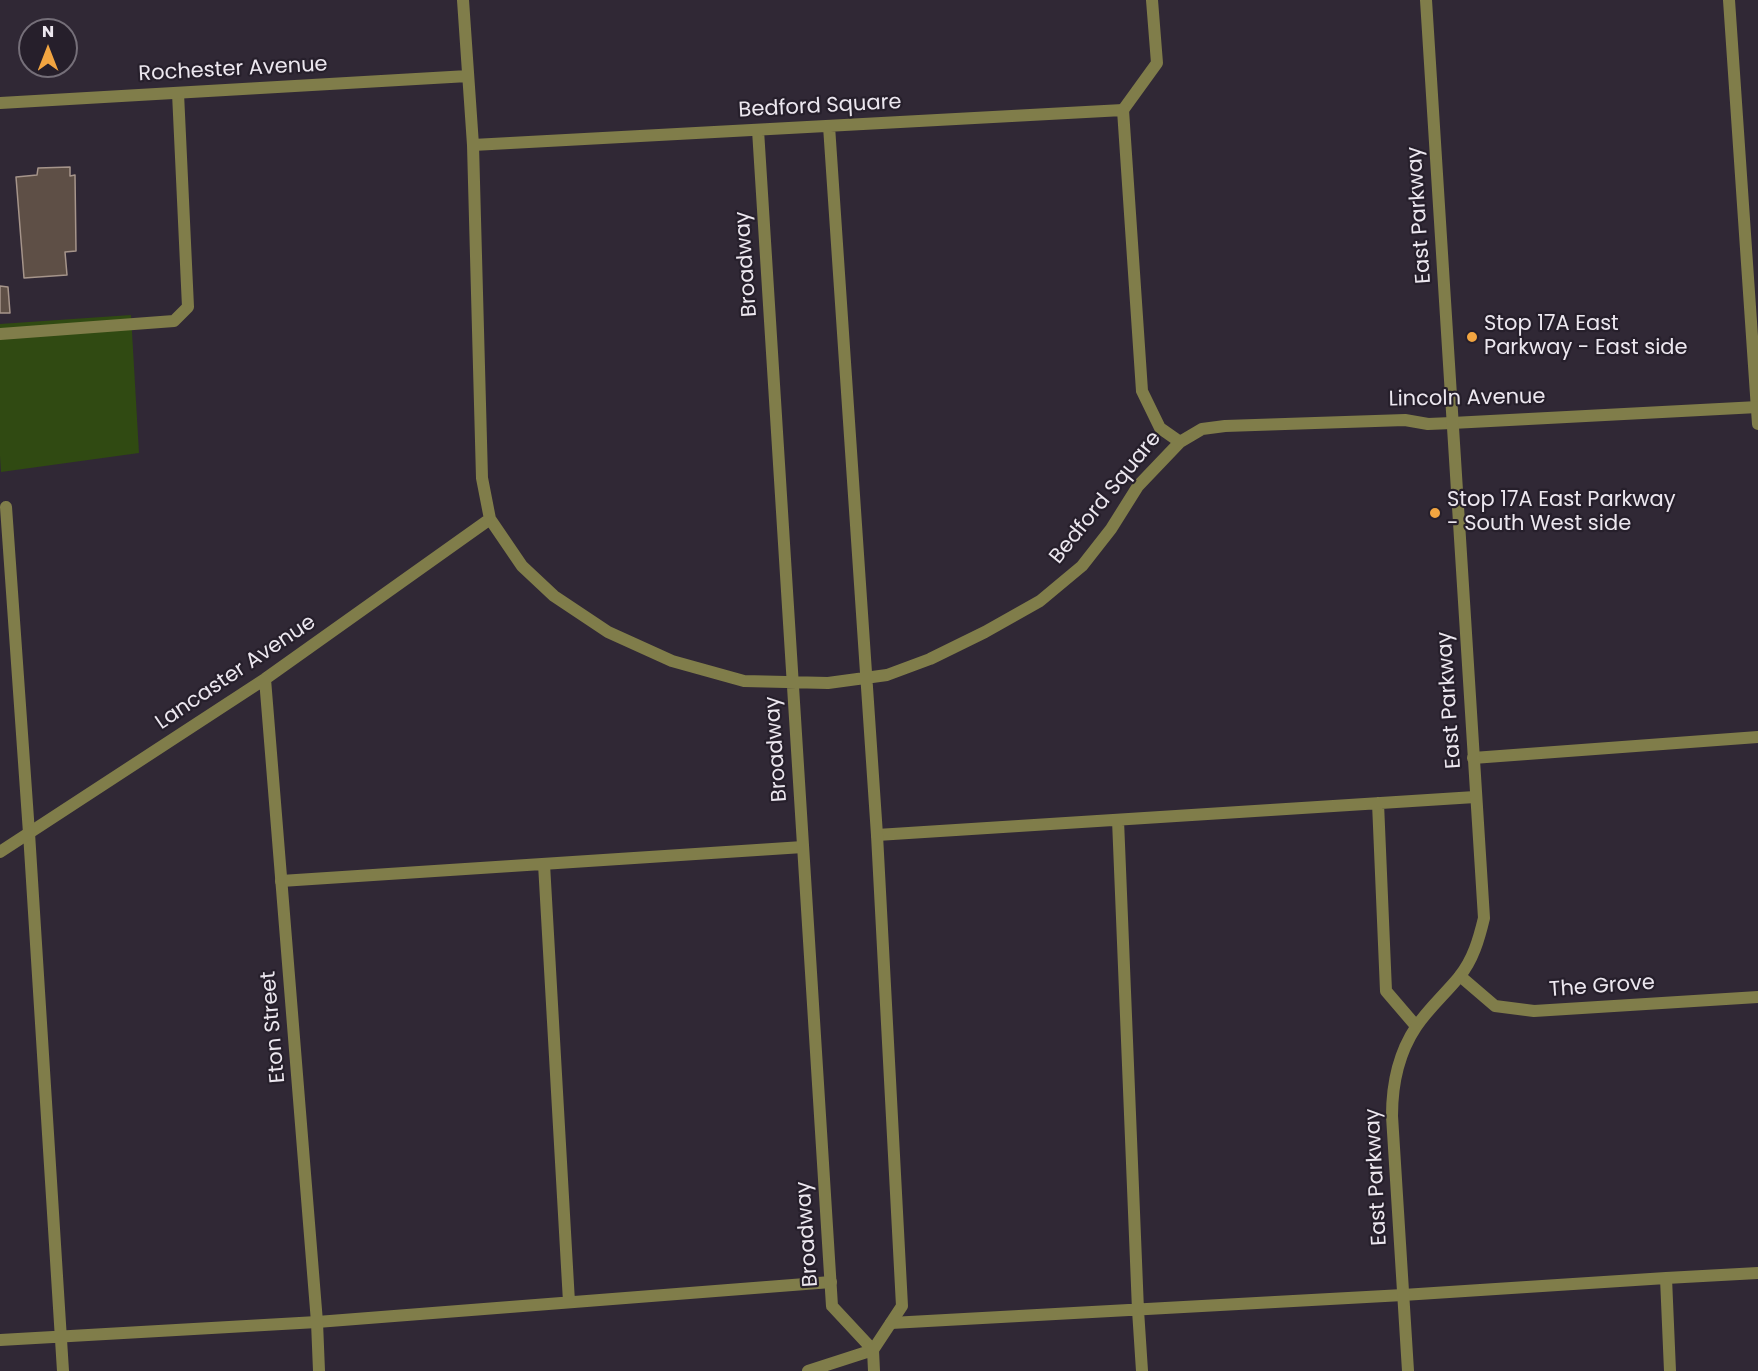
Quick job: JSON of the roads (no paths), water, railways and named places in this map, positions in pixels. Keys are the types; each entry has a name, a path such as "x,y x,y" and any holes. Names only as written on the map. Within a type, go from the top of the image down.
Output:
{"street":[{"path":"463,0 473,145"},
{"path":"1123,110 1157,63 1152,0"},
{"name":"East Parkway","path":"1408,1371 1392,1097 1396,1073 1404,1048 1416,1026 1460,976 1479,939 1484,918 1426,0"},
{"path":"1729,0 1758,424"},
{"name":"Rochester Avenue","path":"0,103 468,76"},
{"path":"0,334 174,321 188,307 178,93"},
{"name":"Bedford Square","path":"1123,110 1142,391 1160,428 1180,442 1138,486 1112,529 1082,566 1040,601 930,659 887,675 828,683 744,681 672,661 608,632 554,596 522,566 490,519 482,478 473,145 1123,110"},
{"path":"829,126 877,835 902,1306 873,1350 874,1371"},
{"name":"Broadway","path":"758,130 832,1306 873,1350"},
{"name":"Lincoln Avenue","path":"1180,442 1202,429 1225,426 1405,420 1428,424 1757,407"},
{"path":"6,507 63,1371"},
{"name":"Lancaster Avenue","path":"0,852 265,680 490,519"},
{"name":"Eton Street","path":"265,680 317,1322 319,1371"},
{"path":"1473,758 1758,737"},
{"path":"877,835 1475,797"},
{"path":"1378,803 1386,991 1416,1026"},
{"path":"1118,820 1142,1371"},
{"path":"281,881 803,847"},
{"path":"544,864 569,1302"},
{"name":"The Grove","path":"1460,976 1495,1006 1534,1011 1758,997"},
{"path":"891,1323 1758,1273"},
{"path":"1666,1278 1670,1371"},
{"path":"0,1340 317,1322 831,1282"},
{"path":"808,1371 873,1350"}],"place":[{"name":"Stop 17A East Parkway - East side","path":"1472,337"},
{"name":"Stop 17A East Parkway - South West side","path":"1435,513"}]}
